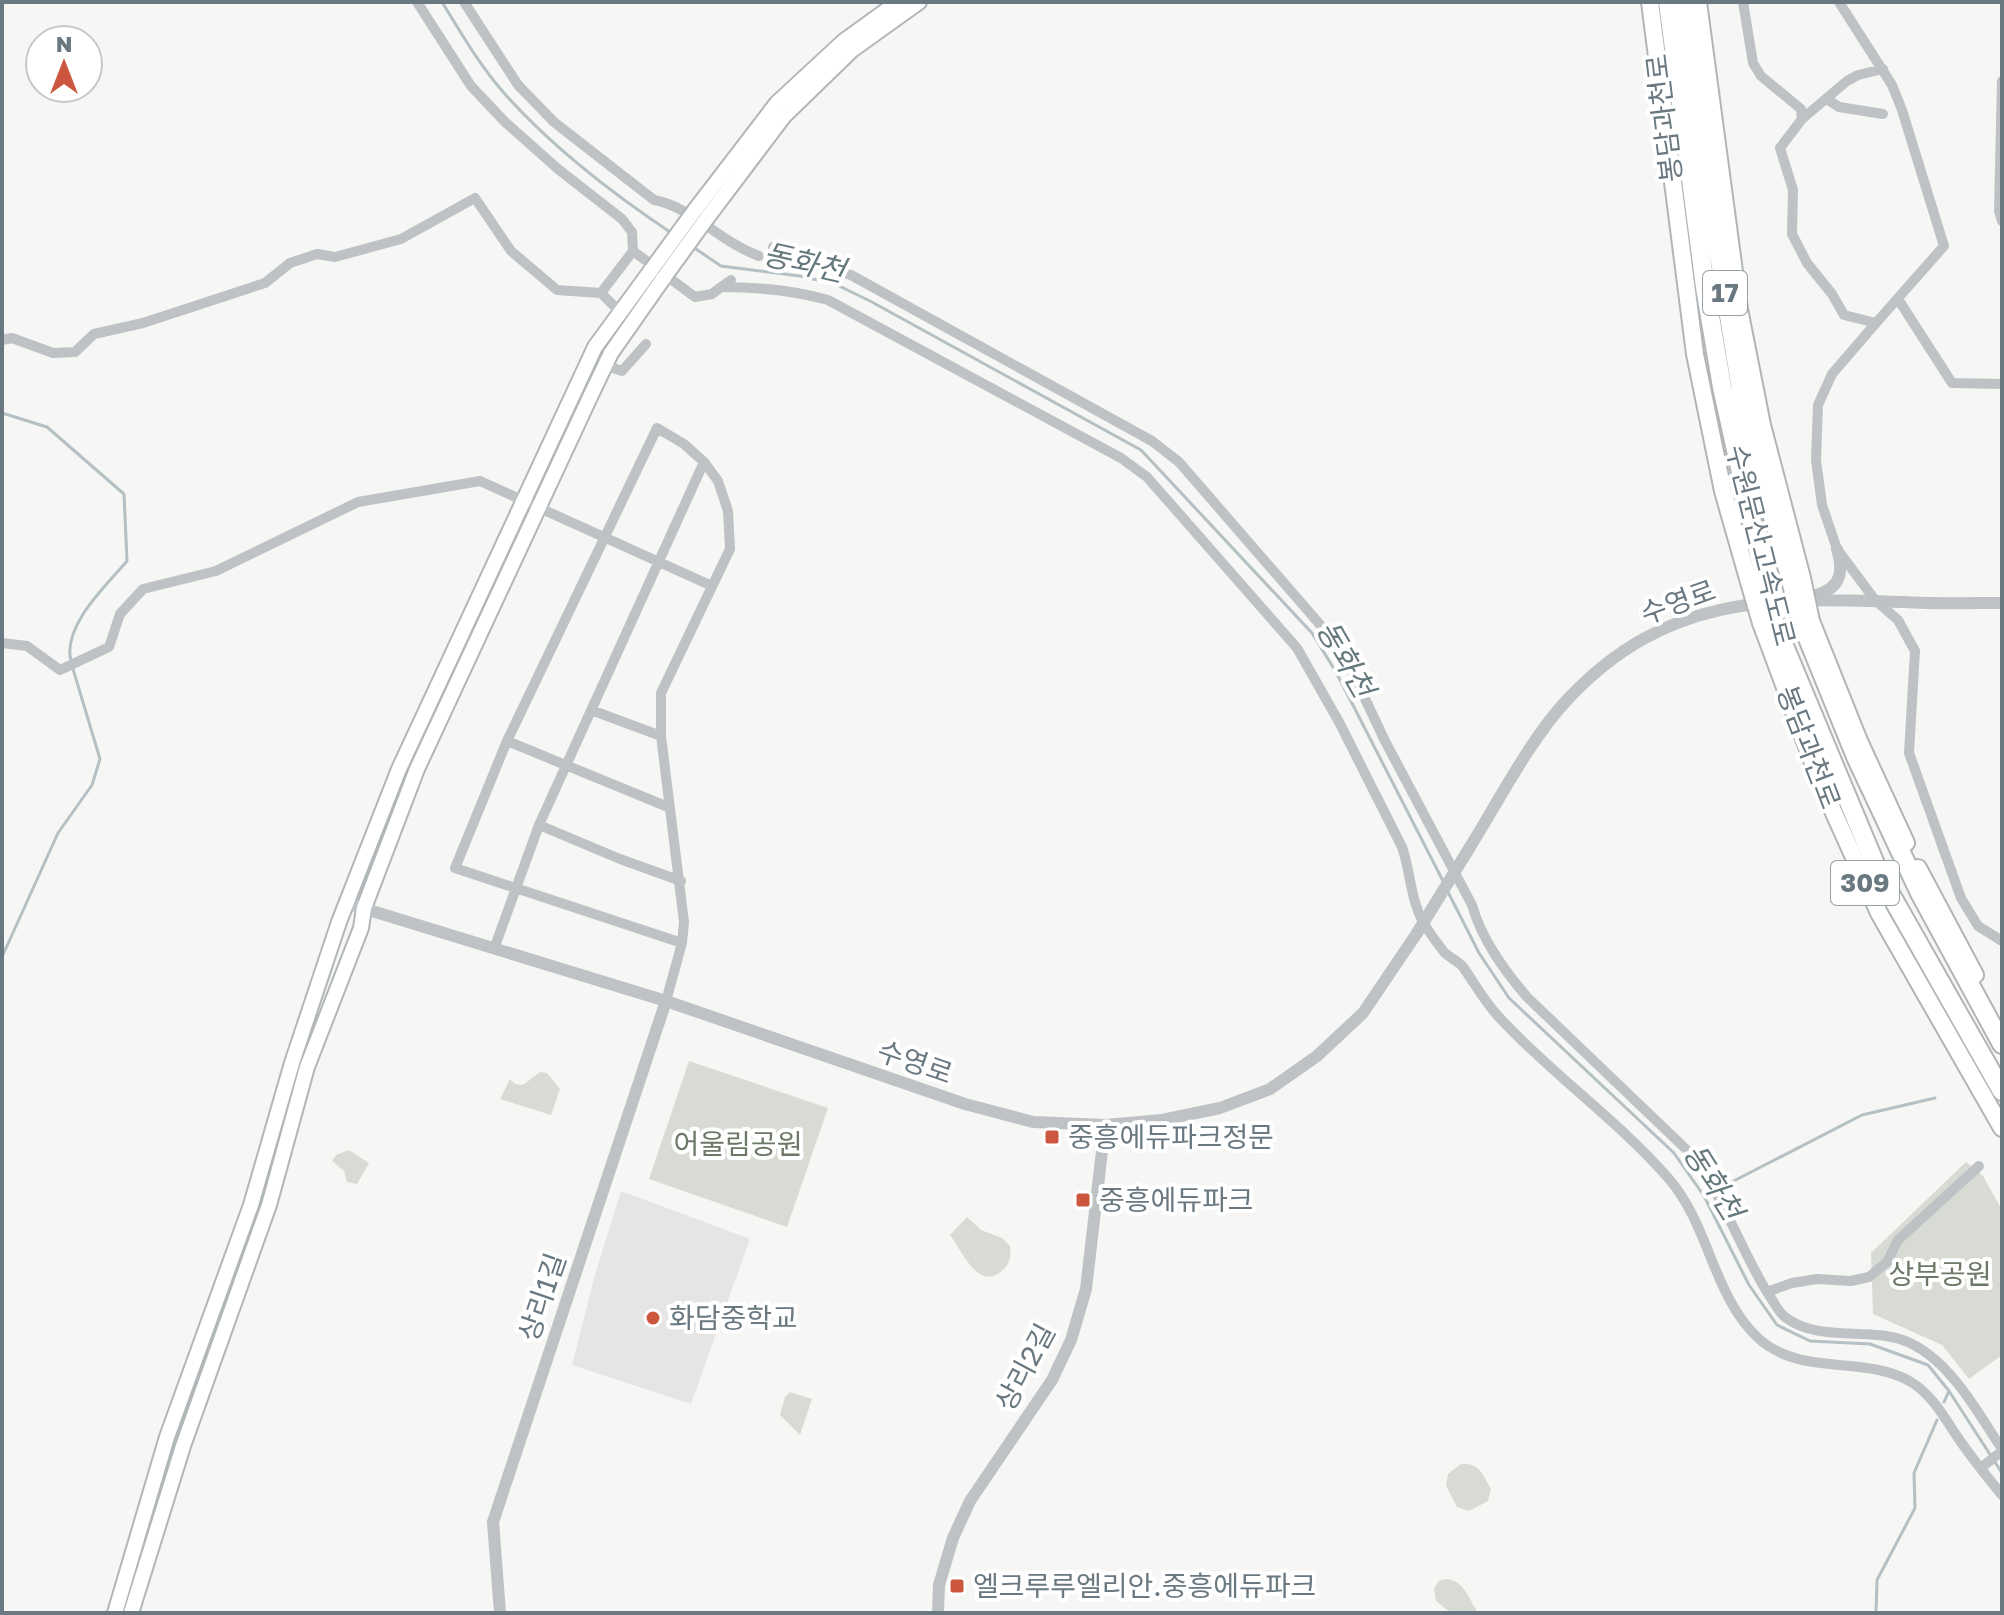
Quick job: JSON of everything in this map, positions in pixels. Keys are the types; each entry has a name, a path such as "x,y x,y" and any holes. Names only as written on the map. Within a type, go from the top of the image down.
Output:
{"highway":[{"name":"봉담과천로","path":"1650,2 1695,354 1723,491 1757,581"},
{"name":"수원문산고속도로","path":"1668,2 1705,287 1757,581 1768,622 1880,876 2002,1091"},
{"name":"수원문산고속도로","path":"1682,2 1747,426 1797,579 1806,621 1857,759 1920,893 2002,1044"},
{"name":"봉담과천로","path":"1698,2 1739,309 1797,579"},
{"name":"봉담과천로","path":"1806,621 1923,880 2002,1025"},
{"name":"봉담과천로","path":"1768,622 1821,784 1879,913 2002,1128"}],"main road":[{"path":"131,1613 183,1446 269,1205 307,1067 361,928 364,908 417,769 605,365 659,272 777,103 844,41 898,2"},
{"path":"701,214 784,116 852,50 919,2"},
{"path":"115,1613 167,1437 251,1205 292,1063 346,903 401,763 595,347 620,312 659,272"}],"street":[{"path":"417,2 471,86 526,142 622,219 632,232 633,251 601,293"},
{"path":"464,2 518,85 554,122 654,200 672,203 725,241 759,256"},
{"path":"1743,2 1753,63 1761,76 1801,109 1802,119"},
{"path":"1798,600 1836,585 1842,572 1822,505 1816,460 1818,405 1832,374 1944,246 1902,110 1883,69 1839,2"},
{"path":"1876,323 1844,315 1807,263 1792,234 1793,190 1780,148 1802,119 1847,81 1883,69"},
{"path":"2002,81 1999,211 2002,221"},
{"path":"1827,99 1839,107 1883,114"},
{"path":"2,340 12,338 53,353 75,352 94,334 143,323 265,283 290,263 317,254 335,257 401,239 475,198 511,251 557,290 601,293 620,312"},
{"path":"773,247 793,257 851,275 1152,441 1179,462 1342,650 1391,754 1505,971 1527,997 1689,1152 1708,1176 1767,1292 1783,1316 1802,1327 1892,1337 1911,1343 1940,1364 2001,1451 1982,1466"},
{"path":"633,251 695,297 712,294 731,280"},
{"path":"721,287 771,288 828,300 1121,458 1147,477 1278,625 1309,667 1402,847 1409,865 1412,897 1431,934 1446,954 1461,964 1480,995 1515,1034 1670,1180 1690,1212 1738,1313 1757,1337 1776,1352 1807,1362 1868,1368 1912,1382 1937,1405 2002,1495"},
{"path":"1898,299 1952,383 2002,384"},
{"path":"605,365 622,371 646,344"},
{"path":"666,1001 682,943 684,922 681,881 668,807 661,736 661,693 730,549 728,511 718,481 704,462 684,444 657,428 507,741 455,868 682,943"},
{"path":"494,949 539,825 704,462"},
{"path":"2,643 27,646 60,670 109,647 120,614 143,589 216,571 358,502 480,481 712,586"},
{"path":"1837,549 1875,600 1898,620 1915,651 1909,753 1961,898 1978,926 2002,941"},
{"name":"수영로","path":"346,903 666,1001 965,1104 1033,1122 1105,1125 1162,1120 1220,1108 1270,1089 1317,1056 1363,1013 1565,701 1601,666 1634,643 1671,624 1715,610 1766,601 2002,603"},
{"path":"591,710 661,736"},
{"path":"507,741 668,807"},
{"path":"539,825 681,881"},
{"name":"상리1길","path":"500,1613 493,1522 666,1001"},
{"name":"상리2길","path":"938,1613 939,1585 953,1538 970,1501 1052,1380 1071,1340 1086,1289 1105,1125"},
{"path":"1767,1292 1792,1283 1817,1279 1851,1281 1869,1277 1887,1262 1898,1240 1979,1166"}],"shaded area":[{"name":"화담중학교","path":"621,1191 750,1239 691,1404 572,1365"}],"green space":[{"name":"어울림공원","path":"689,1061 828,1108 787,1227 649,1179"},
{"path":"540,1072 547,1073 560,1089 551,1115 500,1099 510,1079 515,1084 523,1085"},
{"path":"349,1150 369,1163 357,1184 347,1182 344,1171 332,1161 336,1155"},
{"name":"상부공원","path":"1966,1162 1983,1176 2002,1210 2002,1355 1969,1379 1942,1345 1873,1314 1871,1253"},
{"path":"967,1217 981,1230 1002,1238 1010,1246 1008,1264 995,1275 987,1276 972,1267 950,1235"},
{"path":"790,1392 812,1399 800,1435 780,1415 785,1397"},
{"path":"1461,1464 1476,1467 1491,1489 1488,1501 1469,1511 1457,1507 1446,1486 1448,1474"},
{"path":"1446,1579 1462,1587 1478,1613 1451,1613 1436,1601 1434,1588 1439,1581"}],"waterway":[{"name":"동화천","path":"442,2 487,72 522,112 584,169 673,234"},
{"name":"동화천","path":"693,247 721,266 800,276 835,284 1141,450 1312,633 1336,672 1443,881"},
{"path":"2,413 47,427 124,494 127,561 79,621 70,648 71,661"},
{"path":"2,957 58,833 92,785 100,759 73,669"},
{"name":"동화천","path":"1448,892 1479,953 1509,998 1674,1153 1704,1196 1749,1285 1777,1325 1810,1341 1870,1344 1928,1365 1949,1391 2002,1473"},
{"path":"1722,1187 1862,1115 1935,1098"},
{"path":"1944,1402 1949,1391"},
{"path":"1876,1613 1877,1580 1915,1508 1914,1473 1937,1420"}],"place":[{"name":"중흥에듀파크정문","path":"1052,1137"},
{"name":"중흥에듀파크","path":"1083,1200"},
{"name":"화담중학교","path":"653,1318"},
{"name":"엘크루루엘리안.중흥에듀파크","path":"957,1586"}]}
